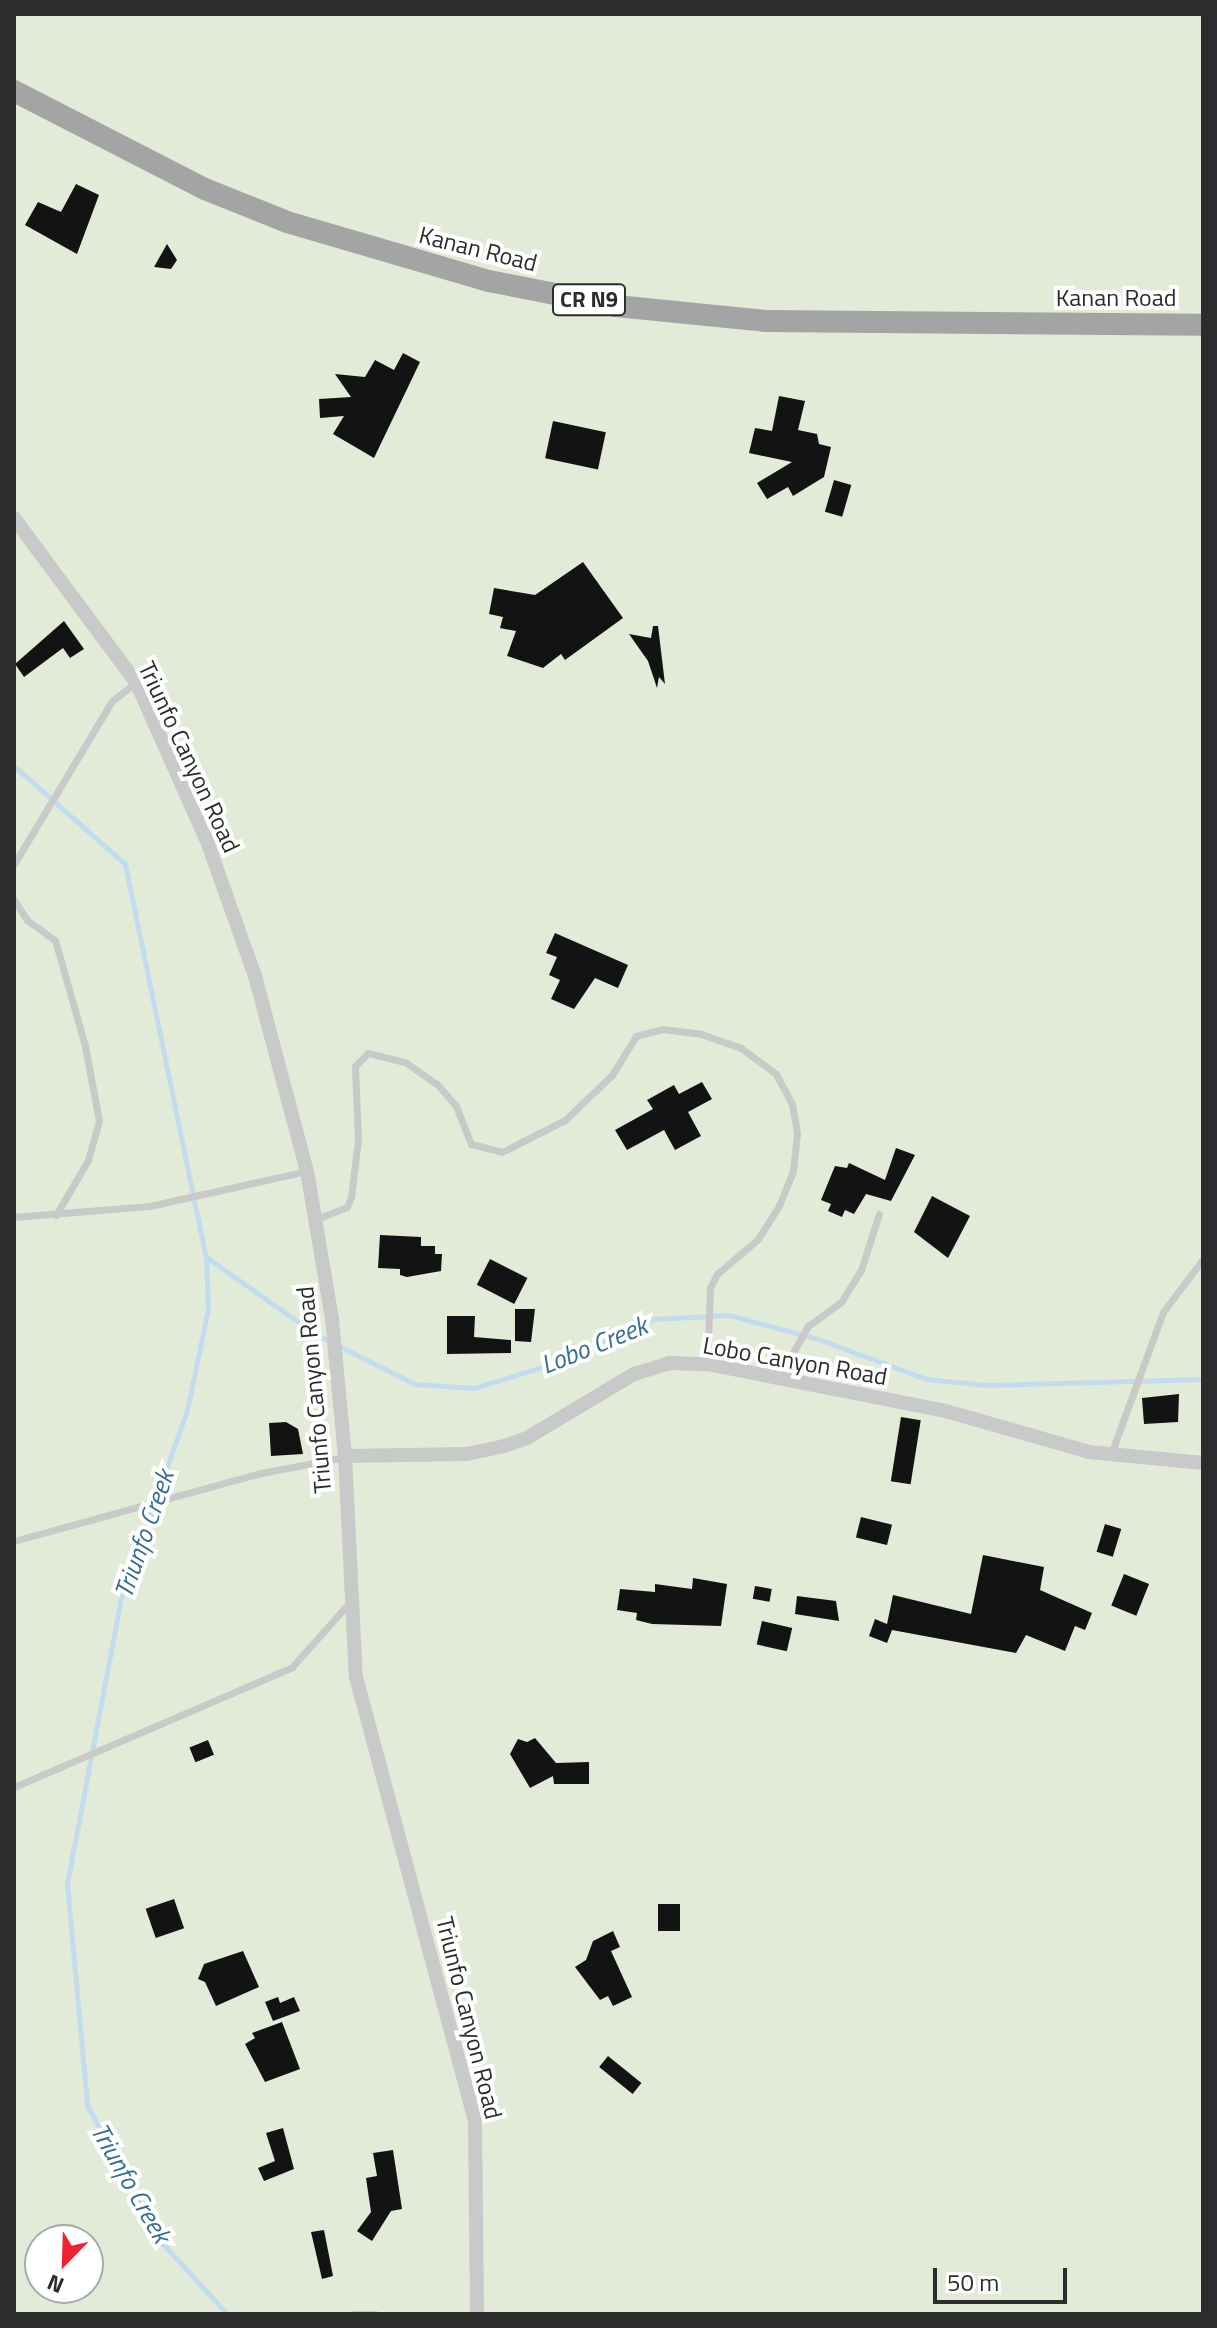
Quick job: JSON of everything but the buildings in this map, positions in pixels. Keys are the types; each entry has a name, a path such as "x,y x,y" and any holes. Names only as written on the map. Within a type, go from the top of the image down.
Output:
{"main road":[{"name":"Kanan Road","path":"14,91 205,189 287,222 381,252 531,289 616,306 765,321 1203,325"}],"street":[{"name":"Triunfo Canyon Road","path":"14,518 136,682 208,844 255,976 307,1171 332,1319 345,1456 349,1603 356,1677 475,2120 477,2314"},
{"name":"Lobo Canyon Road","path":"345,1456 467,1454 501,1447 527,1438 634,1374 669,1363 707,1364 942,1410 1111,1455 1203,1463"}],"lane":[{"path":"14,864 112,701 136,682"},
{"path":"14,900 17,911 55,940 85,1046 99,1121 88,1160 56,1215"},
{"path":"317,1219 347,1207 351,1197 358,1139 355,1066 368,1053 405,1062 437,1084 456,1106 471,1144 502,1152 565,1120 612,1075 636,1036 662,1029 701,1034 759,1057 776,1074 792,1104 797,1133 793,1171 780,1204 758,1239 717,1274 709,1300 707,1364"},
{"path":"14,1217 150,1206 307,1171"},
{"path":"779,1378 808,1326 841,1302 854,1281 879,1214"},
{"path":"1111,1455 1163,1312 1203,1259"},
{"path":"14,1541 261,1473 345,1456"},
{"path":"14,1787 292,1667 349,1603"},
{"path":"353,2314 375,2314"}],"green space":[{"path":"14,14 1203,14 1203,2314 14,2314"}],"waterway":[{"name":"Triunfo Creek","path":"14,766 125,864 206,1257 208,1309 187,1410 121,1598 67,1884 87,2105 156,2236 227,2314"},
{"name":"Lobo Creek","path":"206,1257 317,1335 415,1384 474,1388 565,1360 653,1319 729,1315 818,1339 926,1379 987,1385 1203,1379"}]}
